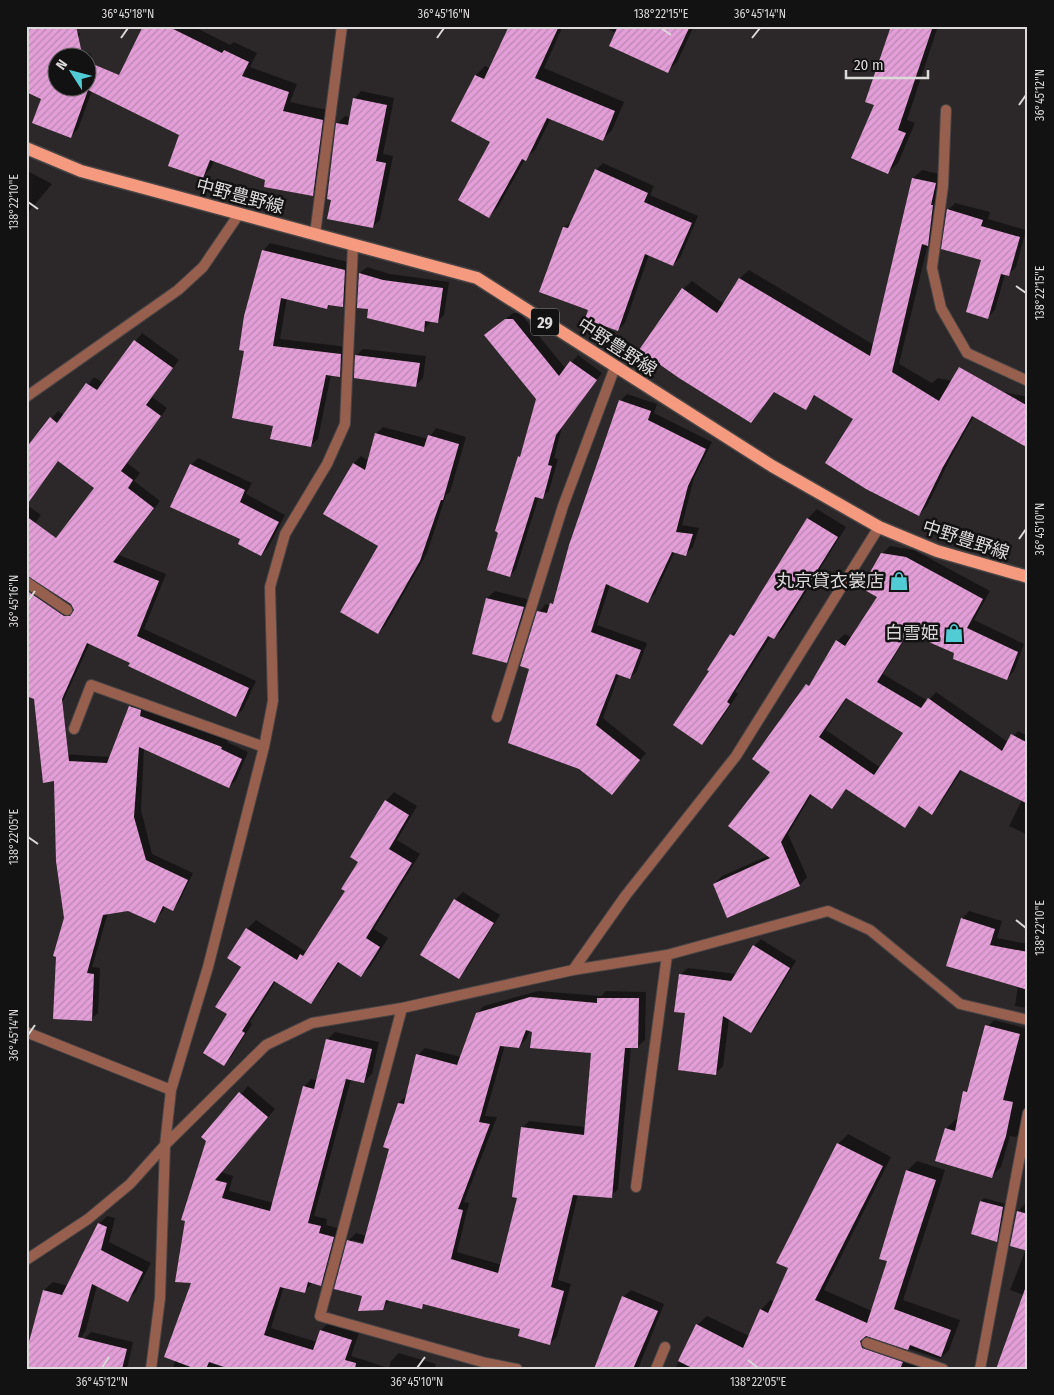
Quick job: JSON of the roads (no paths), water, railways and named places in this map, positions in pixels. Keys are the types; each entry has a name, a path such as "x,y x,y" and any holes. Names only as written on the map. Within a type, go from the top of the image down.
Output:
{"main road":[{"name":"中野豊野線","path":"26,148 81,171 477,278 772,466 878,527 937,551 1028,577"}],"street":[{"path":"314,234 342,26"},
{"path":"946,110 943,186 932,268 941,308 967,353 1028,381"},
{"path":"26,397 178,290 203,267 239,214"},
{"path":"151,1369 160,1298 165,1145 171,1090 208,967 264,747 273,701 270,587 285,534 327,464 345,424 353,245"},
{"path":"497,718 563,506 615,367"},
{"path":"573,970 626,895 736,756 878,527"},
{"path":"26,582 67,610"},
{"path":"74,729 91,685 264,747"},
{"path":"26,1260 88,1219 130,1184 165,1145 266,1045 312,1023 402,1008 573,970 667,955 828,911 870,930 960,1004 1028,1020"},
{"path":"636,1187 667,955"},
{"path":"402,1008 320,1316 486,1363 517,1369"},
{"path":"26,1032 171,1090"},
{"path":"980,1369 1028,1113"},
{"path":"867,1344 943,1369"},
{"path":"656,1369 665,1347"}],"place":[{"name":"丸京貸衣裳店","path":"899,581"},
{"name":"白雪姫","path":"954,633"}]}
